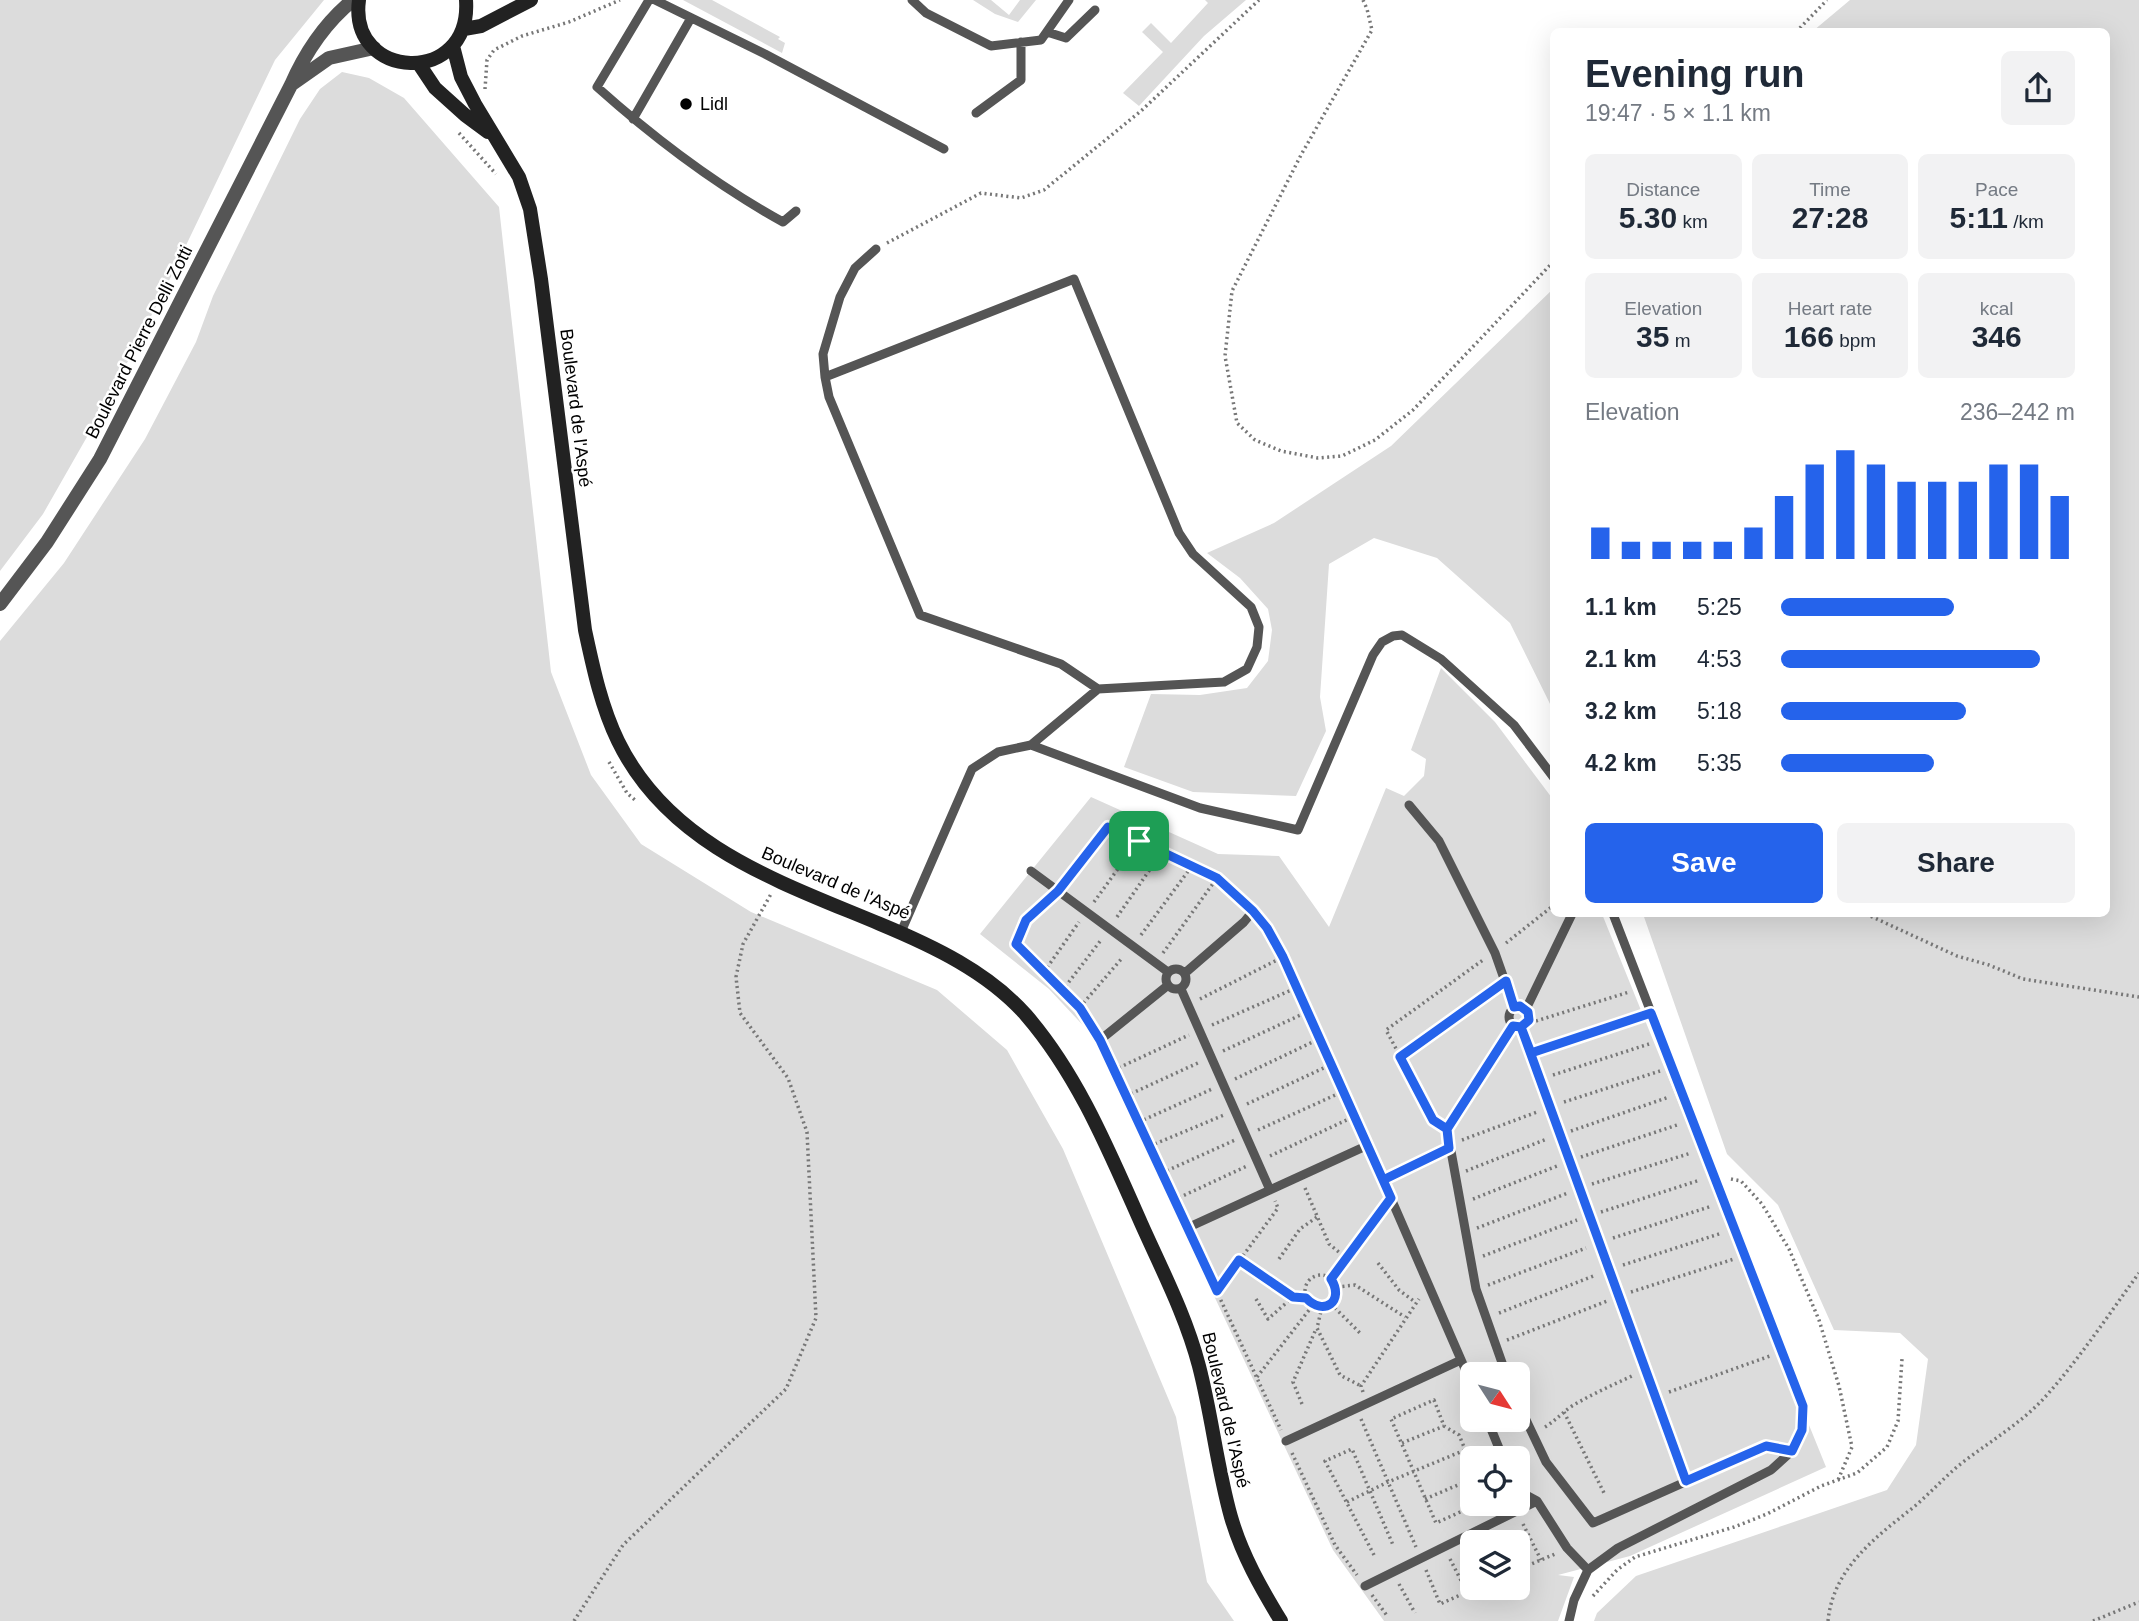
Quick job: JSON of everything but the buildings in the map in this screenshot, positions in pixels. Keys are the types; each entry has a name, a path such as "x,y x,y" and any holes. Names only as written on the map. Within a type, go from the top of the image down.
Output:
{"main road":[{"path":"359,0 360,23 365,37 374,48 395,61 419,64 432,61 453,46 464,29 466,0"},
{"path":"464,29 481,26 531,0"},
{"name":"Boulevard de l'Aspé","path":"453,46 461,77 519,177 530,209 585,630 596,680 618,740 642,780 681,822 728,856 778,881 936,948 991,984 1024,1013 1047,1042 1073,1081 1117,1169 1180,1308 1198,1364 1231,1517 1247,1562 1281,1621"},
{"name":"Boulevard de l'Aspé","path":"419,64 435,88 495,137"}],"street":[{"name":"Boulevard Pierre Delli Zotti","path":"0,604 47,542 100,459 291,85 300,62 318,37 353,0"},
{"name":"Boulevard Pierre Delli Zotti","path":"291,85 329,58 374,48"}],"lane":[{"path":"649,0 597,87 633,119 746,201 783,222 796,211"},
{"path":"655,0 765,54 944,149"},
{"path":"912,0 926,13 991,46 1041,40 1069,0"},
{"path":"1047,32 1066,38 1095,10"},
{"path":"633,119 691,18"},
{"path":"976,113 1021,80 1021,42"},
{"path":"876,249 855,268 840,297 823,354 825,377 829,397 920,615 1061,664 1098,689"},
{"path":"825,377 1073,279 1179,533 1192,554 1251,607 1259,627 1257,647 1247,669 1224,682 1098,689 1031,745 998,752 972,769 901,932"},
{"path":"1031,745 1200,808 1298,830 1373,655 1382,642 1402,635 1441,659 1514,725 1550,773"},
{"path":"1409,805 1439,841 1494,953 1514,1007"},
{"path":"1031,871 1168,972"},
{"path":"1185,973 1253,911"},
{"path":"1502,1362 1476,1289 1447,1129 1528,1012 1526,1009 1571,917"},
{"path":"1569,1621 1574,1600 1588,1570 1618,1548 1771,1470 1792,1451 1802,1430 1803,1406 1614,917"},
{"path":"1176,968 1185,973 1186,982 1181,989 1174,990 1167,986 1165,979 1168,972 1176,968"},
{"path":"1100,1040 1167,986"},
{"path":"1181,989 1270,1190"},
{"path":"1526,1009 1514,1007 1508,1016 1521,1024 1686,1481"},
{"path":"1187,1228 1366,1146 1383,1180 1461,1360 1286,1441"},
{"path":"1383,1180 1449,1148"},
{"path":"1530,1428 1546,1462 1593,1523 1766,1446 1792,1451"},
{"path":"1530,1497 1537,1501 1567,1548 1588,1570"},
{"path":"1530,1504 1537,1501"},
{"path":"1365,1586 1507,1516"}],"path":[{"path":"483,92 487,82 487,60 494,50 522,36 569,22 620,0"},
{"path":"876,249 981,193 1021,198 1044,190 1141,111 1259,0"},
{"path":"1363,0 1372,30 1301,155 1232,291 1226,356 1237,422 1255,439 1281,452 1318,458 1342,456 1375,440 1413,410 1550,265"},
{"path":"1800,28 1827,0"},
{"path":"452,126 498,176"},
{"path":"608,758 627,793 645,810"},
{"path":"1366,1146 1283,957 1267,928 1253,911 1217,878 1108,827 1058,891 1026,920 1016,944 1080,1008 1100,1040 1335,1545 1388,1617"},
{"path":"1156,963 1217,878"},
{"path":"574,1621 623,1545 786,1389 816,1318 807,1132 788,1078 740,1013 736,977 743,944 770,895 760,890"},
{"path":"1447,1129 1433,1120 1386,1030 1494,953 1550,908"},
{"path":"1872,917 1957,956 2023,979 2139,997"},
{"path":"1188,1005 1283,957"},
{"path":"1400,1057 1506,981"},
{"path":"1521,1024 1641,988"},
{"path":"1531,1053 1651,1013"},
{"path":"1540,1079 1661,1040"},
{"path":"1300,1176 1329,1244 1347,1258"},
{"path":"1714,1176 1741,1181 1762,1204 1789,1249 1819,1320 1839,1386 1852,1447 1838,1480"},
{"path":"1217,1291 1278,1208 1270,1190"},
{"path":"1331,1279 1391,1198"},
{"path":"1279,1259 1300,1229 1317,1217"},
{"path":"1239,1260 1293,1297 1306,1298"},
{"path":"1378,1264 1399,1290 1416,1302"},
{"path":"1828,1621 1839,1581 1866,1545 2044,1398 2139,1273"},
{"path":"1324,1275 1331,1279 1336,1287 1336,1296 1331,1304 1322,1307 1313,1305 1306,1298 1308,1281 1315,1276 1324,1275"},
{"path":"1336,1287 1355,1285 1405,1317"},
{"path":"1361,1386 1405,1317 1429,1287"},
{"path":"1256,1299 1268,1318 1293,1297"},
{"path":"1331,1304 1362,1335"},
{"path":"1257,1377 1313,1305"},
{"path":"1302,1404 1293,1382 1317,1328 1322,1307"},
{"path":"1317,1328 1340,1375 1361,1386 1368,1403"},
{"path":"1655,1397 1782,1352"},
{"path":"1592,1597 1617,1570 1635,1558 1734,1527 1767,1514 1821,1486 1857,1474 1886,1447 1898,1421 1902,1359"},
{"path":"1533,1434 1555,1422 1564,1411 1584,1399 1646,1370"},
{"path":"1460,1512 1436,1523 1391,1419 1434,1400 1444,1426 1459,1435 1463,1446"},
{"path":"1356,1408 1440,1604 1460,1595"},
{"path":"1564,1411 1605,1495"},
{"path":"1402,1443 1444,1426"},
{"path":"1374,1555 1325,1461 1352,1449 1393,1545"},
{"path":"1347,1502 1460,1452"},
{"path":"1425,1499 1460,1484"},
{"path":"1519,1516 1541,1560"},
{"path":"1444,1548 1460,1579"},
{"path":"1530,1565 1567,1548"},
{"path":"1393,1573 1415,1613"},
{"path":"2093,1621 2139,1602"}],"shaded area":[{"path":"0,0 324,0 275,60 166,287 108,400 43,514 0,571"},
{"path":"683,0 712,0 780,37 778,39 785,43 782,53"},
{"path":"973,0 991,0 1009,15 1020,0 1036,0 1018,22 995,14"},
{"path":"1205,0 1246,0 1204,36 1139,106 1123,93 1163,52 1142,32 1151,23 1171,43 1208,3"},
{"path":"1850,0 2139,0 2139,1621 1594,1621 1597,1613 1636,1576 1887,1490 1916,1445 1928,1359 1900,1333 1834,1330 1778,1205 1727,1154 1644,917 2110,917 2110,28 1817,28"},
{"path":"342,72 369,78 404,98 499,207 551,672 591,775 641,844 751,912 937,990 1007,1050 1063,1149 1176,1417 1207,1582 1234,1621 0,1621 0,641 64,563 145,439 196,342 213,296 300,119 320,89"},
{"path":"1550,292 1550,704 1510,623 1437,558 1374,538 1329,564 1320,697 1326,731 1296,796 1193,792 1124,767 1151,694 1200,695 1247,688 1268,661 1272,630 1268,609 1240,578 1207,553 1274,523 1391,446"},
{"path":"1441,668 1495,722 1550,795 1550,917 1603,917 1826,1467 1630,1556 1558,1575 1574,1577 1558,1621 1384,1621 1333,1550 1092,1035 1049,989 980,934 1091,797 1218,854 1279,856 1329,927 1386,788 1404,796 1424,776 1426,759 1411,750"}],"place":[{"name":"Lidl","path":"686,104"}],"route":[{"path":"1139,841 1108,827 1058,891 1026,920 1016,944 1080,1008 1100,1040 1217,1291 1239,1260 1293,1297 1306,1298 1313,1305 1322,1307 1331,1304 1336,1296 1336,1287 1331,1279 1391,1198 1383,1180 1449,1148 1447,1129 1513,1026 1521,1027 1686,1481 1766,1446 1792,1451 1802,1430 1803,1406 1651,1013 1531,1053 1521,1027 1529,1020 1528,1012 1520,1006 1514,1007 1506,981 1400,1057 1433,1120 1447,1129 1449,1148 1383,1180 1283,957 1267,928 1253,911 1217,878 1139,841"}]}
